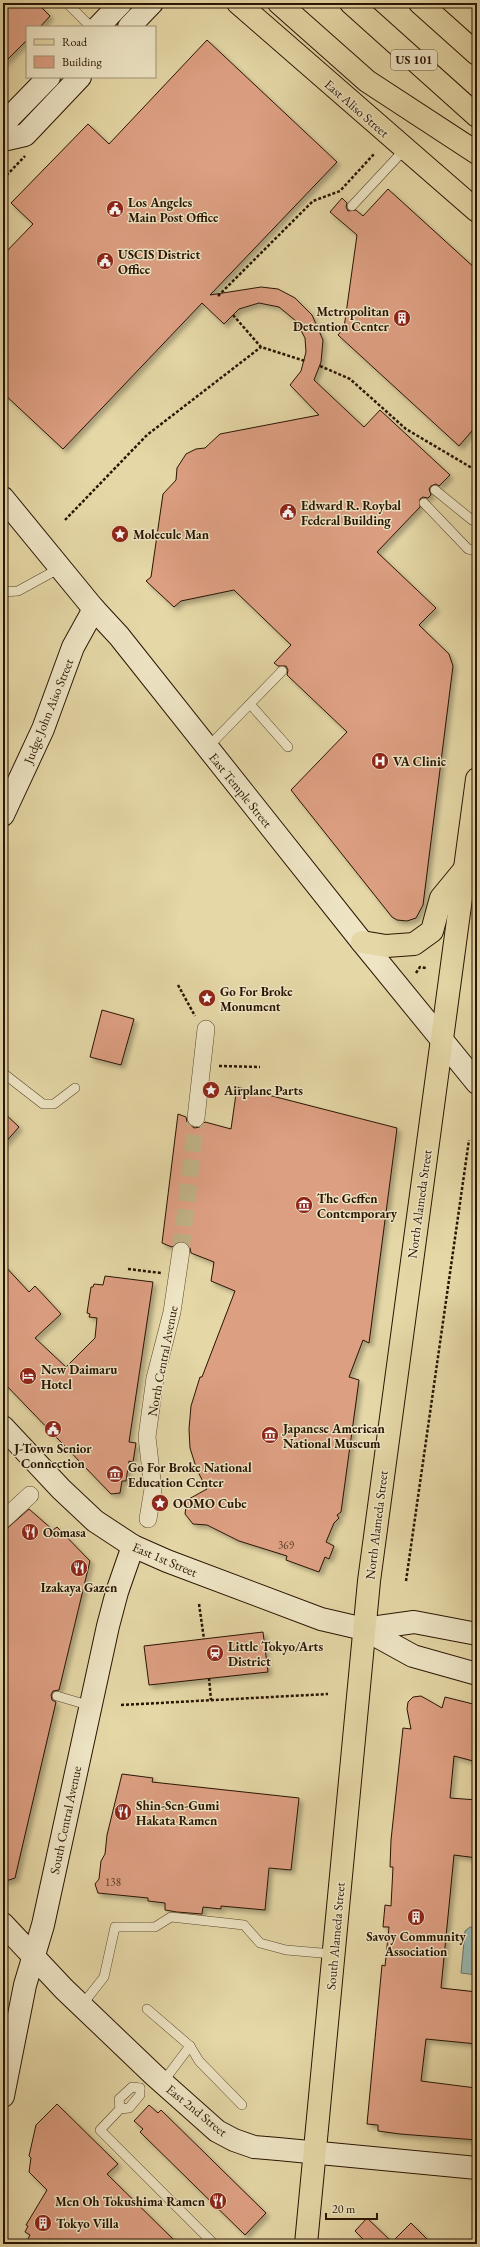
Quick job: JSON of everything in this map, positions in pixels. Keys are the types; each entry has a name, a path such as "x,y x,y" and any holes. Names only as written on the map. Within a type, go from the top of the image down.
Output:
{"main road":[{"path":"99,26 121,3"},
{"path":"129,26 152,3"},
{"name":"East Aliso Street","path":"238,3 477,211"},
{"path":"279,3 367,81 477,152"},
{"name":"US 101","path":"351,3 477,116"},
{"path":"420,3 477,54"},
{"path":"3,137 7,120 48,78"},
{"path":"3,140 25,135 79,78"},
{"name":"East Temple Street","path":"3,498 60,568 119,636 440,1040 477,1083"},
{"name":"Judge John Aiso Street","path":"3,815 43,729 74,647 94,608"},
{"name":"North Alameda Street","path":"364,1629 440,1040 477,779"},
{"path":"362,942 386,946 414,944 432,931 441,898 464,869"},
{"name":"East 1st Street","path":"3,1427 61,1489 95,1521 133,1546 167,1561 321,1619 364,1629 413,1656 477,1674"},
{"name":"South Central Avenue","path":"3,2096 25,1985 43,1925 117,1592 133,1546"},
{"name":"East 1st Street","path":"364,1629 414,1622 477,1634"},
{"name":"South Alameda Street","path":"306,2244 364,1629"},
{"name":"East 2nd Street","path":"3,1924 33,1957 82,2005 152,2082 217,2131 234,2140 254,2147 477,2168"}],"street":[{"path":"196,1118 206,1029"},
{"name":"North Central Avenue","path":"148,1519 153,1489 147,1437 155,1378 172,1312 181,1251"},
{"path":"3,1520 30,1495"}],"lane":[{"path":"67,3 90,26"},
{"path":"352,206 405,149"},
{"path":"435,490 472,520 477,521"},
{"path":"424,503 468,549 477,550"},
{"path":"3,592 18,591 60,568"},
{"path":"207,748 282,670"},
{"path":"250,704 288,746"},
{"path":"3,1073 43,1104 54,1104 75,1088"},
{"path":"58,1696 91,1706"},
{"path":"82,2005 104,1977 115,1927 155,1927 171,1917 244,1925 260,1943 286,1950 334,1954"},
{"path":"147,2009 190,2046 199,2060 242,2105"},
{"path":"190,2046 152,2082 129,2108 120,2109 100,2130 214,2244"},
{"path":"120,2109 119,2099 123,2094 132,2087 152,2082"}],"path":[{"path":"218,296 313,201 340,191 374,154"},
{"path":"233,315 261,347 305,361"},
{"path":"65,520 147,435 261,347"},
{"path":"320,366 350,379 406,429 477,471"},
{"path":"416,973 420,967 426,968"},
{"path":"178,985 190,1010 206,1029"},
{"path":"202,1066 260,1067"},
{"path":"406,1581 468,1140"},
{"path":"128,1269 178,1275"},
{"path":"199,1604 204,1639"},
{"path":"209,1678 212,1700"},
{"path":"121,1705 328,1694"}],"water":[{"path":"470,1927 476,1928 477,1975 461,1973 465,1931"}],"building":[{"path":"3,3 37,3 50,16 41,26 26,26 26,41 3,64"},
{"path":"207,40 337,162 210,295 261,287 278,289 295,298 312,315 323,340 321,362 314,380 364,427 380,410 450,475 439,486 436,484 431,486 429,489 431,495 428,498 423,497 420,499 420,507 377,552 436,608 419,625 449,654 453,666 423,905 416,918 407,921 397,920 392,917 291,790 347,732 287,675 288,670 286,666 278,666 274,663 291,645 234,590 181,601 174,607 146,581 151,577 163,494 176,480 177,468 186,454 196,449 205,448 220,434 319,415 290,385 301,371 306,352 305,338 296,321 279,307 259,303 239,309 224,324 202,303 63,449 3,393 3,255 33,224 11,203 88,124 109,144"},
{"name":"Metropolitan Detention Center","path":"388,189 477,270 477,425 459,446 338,335 344,328 357,235 330,212 342,198 347,203 346,207 348,211 356,210 363,216"},
{"path":"102,1010 134,1019 121,1065 90,1057"},
{"path":"237,1087 397,1128 369,1343 363,1340 349,1377 359,1380 341,1512 337,1515 339,1518 334,1523 326,1542 334,1546 329,1559 325,1557 319,1572 286,1560 287,1556 239,1541 207,1525 193,1524 185,1514 187,1500 207,1489 197,1470 190,1448 189,1429 191,1406 200,1377 202,1377 235,1291 211,1281 214,1262 191,1253 187,1243 178,1242 172,1247 162,1243 178,1114 186,1117 187,1122 194,1128 200,1127 205,1122 231,1129"},
{"path":"3,1112 19,1127 3,1145"},
{"path":"3,1264 29,1292 35,1286 61,1314 35,1338 66,1367 95,1338 97,1318 89,1317 90,1314 87,1313 91,1287 93,1287 94,1284 103,1285 105,1276 153,1282 129,1442 136,1443 133,1462 129,1461 126,1481 122,1481 120,1493 111,1494 3,1382"},
{"path":"29,1509 53,1530 57,1527 90,1561 59,1690 53,1691 51,1695 52,1700 56,1702 15,1878 3,1882 3,1532"},
{"path":"263,1632 268,1672 149,1685 144,1646"},
{"name":"Savoy Community Association","path":"421,1696 442,1708 445,1697 477,1705 477,1762 454,1756 450,1798 477,1800 477,1858 454,1855 441,1988 477,1992 477,2044 426,2039 421,2081 476,2088 474,2111 477,2111 477,2140 378,2131 378,2125 367,2124 382,1965 385,1966 389,1927 383,1927 385,1905 391,1906 393,1867 390,1867 391,1840 403,1728 411,1729 407,1709 408,1702 413,1697"},
{"path":"122,1774 153,1778 152,1782 299,1798 291,1870 269,1868 265,1910 221,1906 221,1909 203,1907 202,1914 177,1912 165,1910 165,1903 148,1901 148,1898 98,1893 95,1884 99,1879 101,1861 105,1854 107,1835"},
{"path":"57,2104 118,2164 107,2174 178,2244 36,2244 28,2239 30,2235 25,2232 28,2226 26,2225 47,2190 29,2172 31,2158 29,2156 36,2125"},
{"path":"149,2105 158,2113 161,2110 266,2213 245,2235 140,2132 143,2129 134,2121"},
{"path":"367,2218 392,2242 411,2223 432,2244 368,2244 355,2231"}],"tunnel":[{"path":"181,1251 196,1118"}],"place":[{"name":"Los Angeles Main Post Office","path":"115,209"},
{"name":"USCIS District Office","path":"105,261"},
{"name":"Metropolitan Detention Center","path":"402,318"},
{"name":"Edward R. Roybal Federal Building","path":"288,512"},
{"name":"Molecule Man","path":"120,534"},
{"name":"VA Clinic","path":"380,761"},
{"name":"Go For Broke Monument","path":"207,998"},
{"name":"Airplane Parts","path":"211,1090"},
{"name":"The Geffen Contemporary","path":"304,1205"},
{"name":"New Daimaru Hotel","path":"28,1376"},
{"name":"J-Town Senior Connection","path":"53,1429"},
{"name":"Japanese American National Museum","path":"270,1435"},
{"name":"Go For Broke National Education Center","path":"115,1474"},
{"name":"OOMO Cube","path":"160,1503"},
{"name":"Oomasa","path":"30,1532"},
{"name":"Izakaya Gazen","path":"79,1568"},
{"name":"Little Tokyo/Arts District","path":"215,1653"},
{"name":"Shin-Sen-Gumi Hakata Ramen","path":"123,1812"},
{"name":"Savoy Community Association","path":"416,1917"},
{"name":"Men Oh Tokushima Ramen","path":"218,2201"},
{"name":"Tokyo Villa","path":"43,2223"}]}
